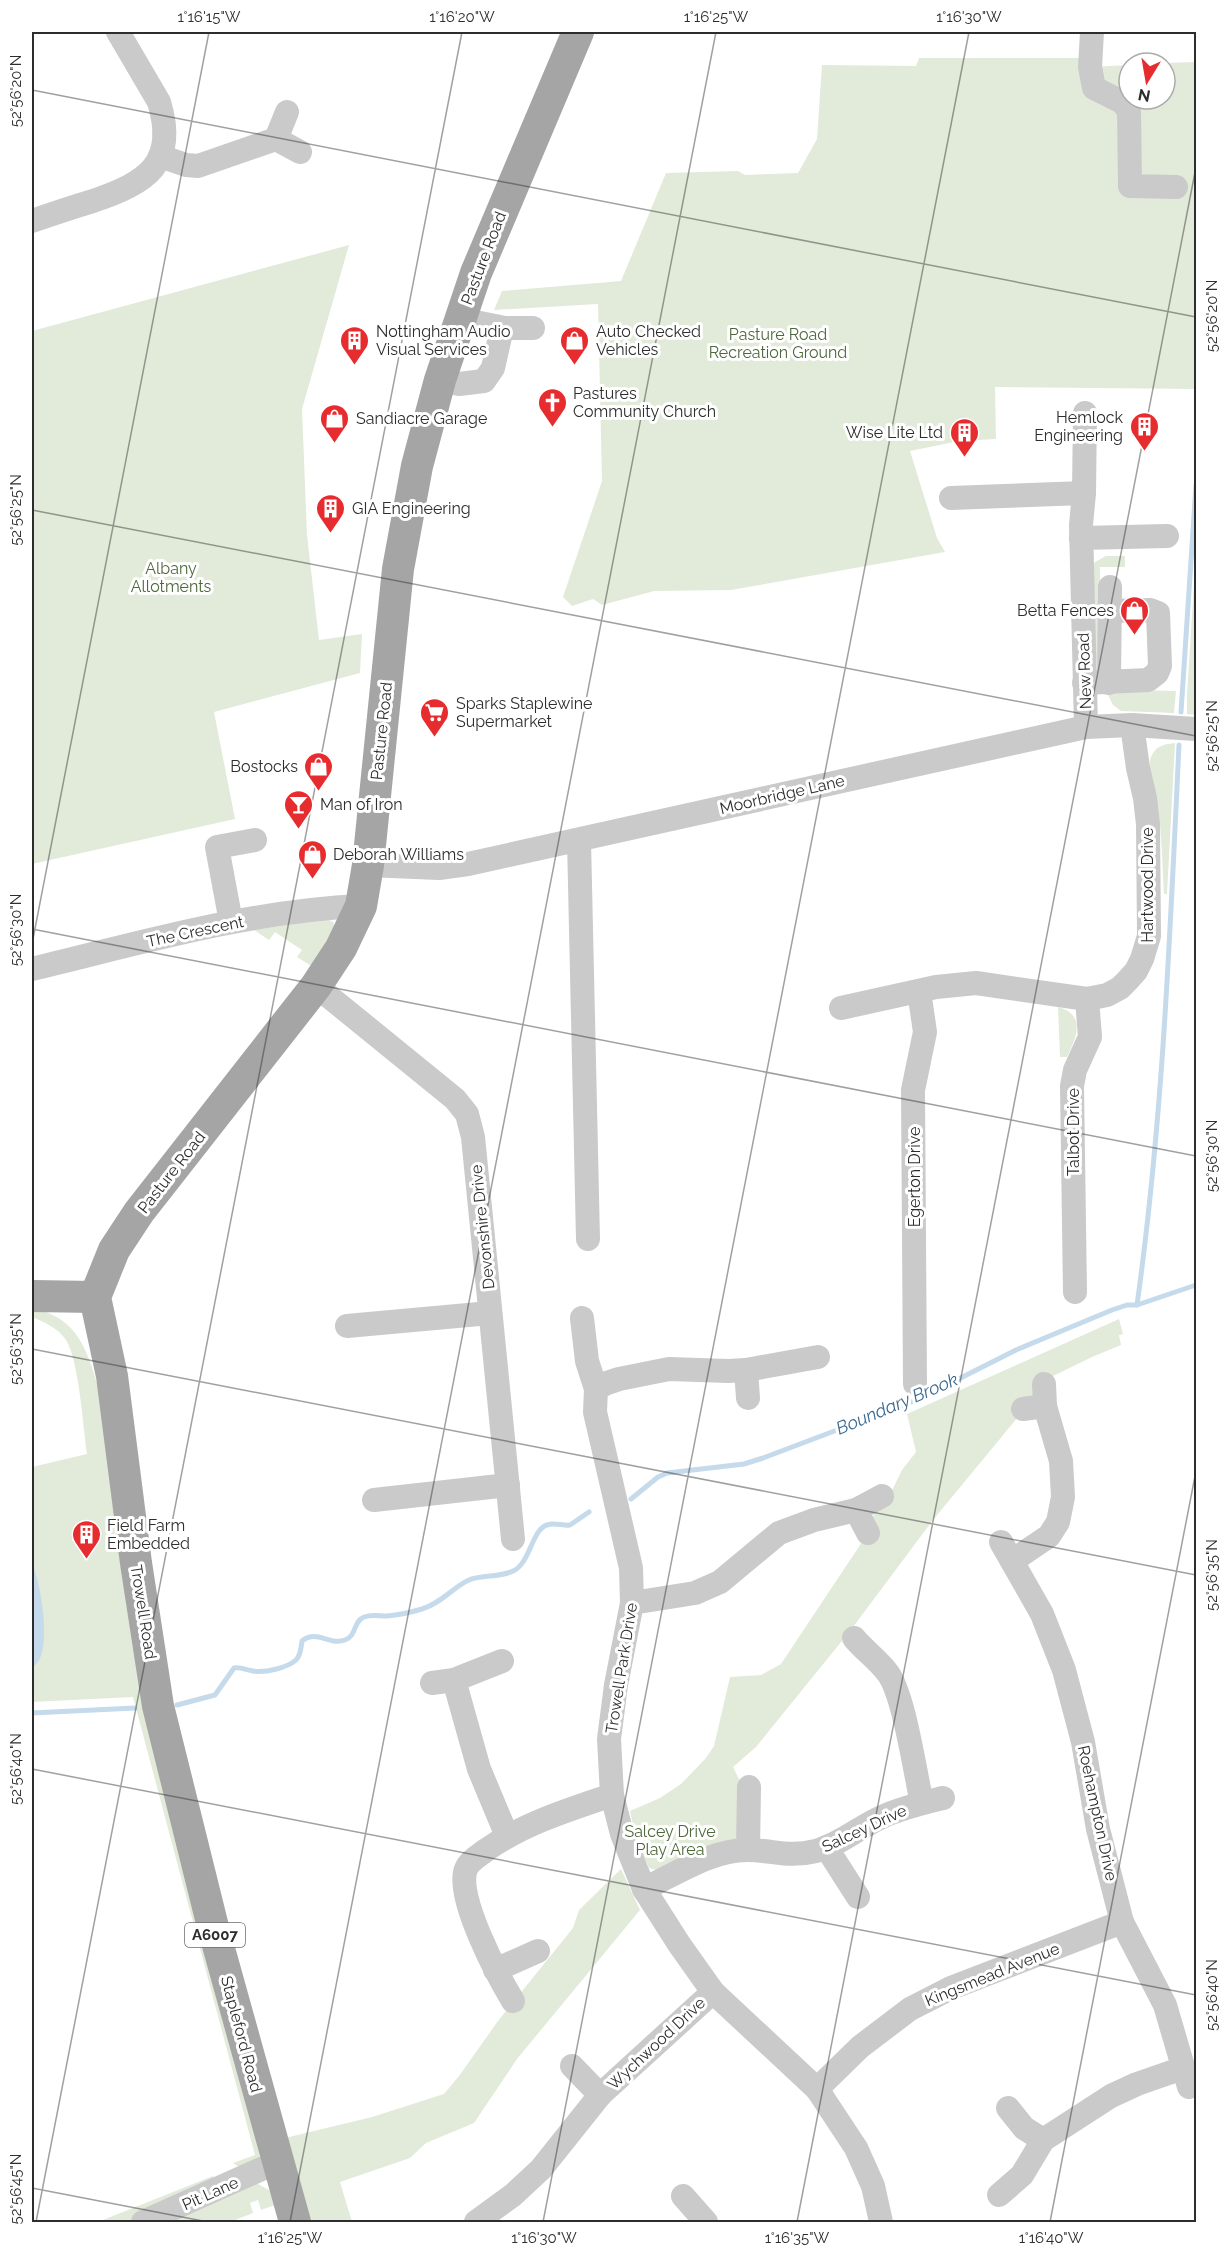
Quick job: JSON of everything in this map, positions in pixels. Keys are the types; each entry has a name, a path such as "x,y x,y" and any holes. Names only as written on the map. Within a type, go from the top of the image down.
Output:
{"main road":[{"name":"Pasture Road","path":"95,1298 114,1250 139,1212 316,986 350,931 361,906 368,865 398,569 417,466 440,380 494,226 578,32"},
{"path":"32,1296 95,1298"},
{"name":"Trowell Road","path":"95,1298 112,1376 136,1563 158,1706"},
{"name":"Stapleford Road","path":"158,1706 213,1927 295,2223"}],"street":[{"path":"32,221 130,187 152,170 160,156 164,130 159,102 118,32"},
{"path":"1092,32 1090,67 1094,88 1122,102 1129,111 1130,186 1176,186"},
{"path":"276,139 287,112"},
{"path":"160,156 186,165 198,166 276,139 300,152"},
{"path":"460,319 501,328 533,328"},
{"path":"440,380 459,384 484,381 493,368 501,328"},
{"name":"New Road","path":"1085,413 1082,516 1086,727"},
{"path":"951,498 1082,516 1167,536"},
{"path":"1109,683 1110,588"},
{"path":"1084,683 1148,680 1157,673 1160,666 1158,613 1150,610 1110,611"},
{"name":"Moorbridge Lane","path":"368,865 440,868 468,864 1086,727 1132,725 1197,729"},
{"name":"Hartwood Drive","path":"855,1013 918,991 955,984 976,983 1087,999 1107,995 1127,981 1136,971 1142,959 1149,936 1148,824 1132,725"},
{"path":"231,922 217,847 255,840"},
{"path":"579,840 588,1239"},
{"name":"The Crescent","path":"32,969 231,922 328,907 361,906"},
{"name":"Devonshire Drive","path":"316,986 455,1099 467,1114 473,1137 513,1539"},
{"name":"Egerton Drive","path":"918,991 925,1032 913,1090 923,1370"},
{"name":"Talbot Drive","path":"1082,1276 1072,1086 1075,1070 1090,1037 1087,999"},
{"path":"347,1326 490,1313"},
{"name":"Trowell Park Drive","path":"582,1318 587,1360 596,1389 595,1412 631,1568 632,1602 616,1685 609,1739 612,1795 622,1834 645,1889 712,1992 817,2089 856,2148 873,2186 881,2223"},
{"path":"596,1389 618,1379 669,1369 746,1370 818,1357"},
{"path":"746,1370 748,1398"},
{"name":"Roehampton Drive","path":"1034,2134 1137,2084 1186,2078 1165,2005 1122,1922 1098,1829 1083,1742 1064,1670 1042,1614 1006,1551 1050,1536 1058,1522 1063,1497 1061,1461 1037,1400"},
{"path":"374,1500 508,1485"},
{"path":"632,1602 695,1593 720,1582 779,1533 814,1520 856,1510 882,1496"},
{"path":"856,1510 868,1533"},
{"name":"Salcey Drive","path":"645,1889 748,1842 794,1855 841,1841 880,1818 933,1800 894,1682 887,1671 859,1655"},
{"path":"502,1660 443,1681 507,1836"},
{"path":"748,1842 749,1787"},
{"path":"513,2001 495,1970 473,1917 463,1885 467,1867 478,1856 507,1836 536,1821 612,1795"},
{"path":"825,1847 858,1897"},
{"name":"Kingsmead Avenue","path":"817,2089 860,2047 910,2009 951,1988 1122,1922"},
{"path":"495,1970 538,1951"},
{"name":"Wychwood Drive","path":"476,2223 513,2195 541,2169 600,2095 712,1992"},
{"name":"Wychwood Drive","path":"572,2066 600,2095"},
{"path":"999,2195 1022,2175 1034,2134 1008,2108"},
{"name":"Pit Lane","path":"142,2223 277,2162"},
{"path":"683,2196 706,2223"}],"green space":[{"name":"Pasture Road Recreation Ground","path":"919,58 1081,58 1090,67 1117,66 1117,111 1177,111 1177,63 1196,62 1196,389 995,387 996,439 959,441 910,451 937,538 945,552 731,590 654,591 602,605 593,599 572,606 563,597 602,481 598,304 494,310 502,291 621,281 666,173 738,171 745,175 798,173 817,139 822,65 916,66"},
{"name":"Albany Allotments","path":"349,245 302,409 307,535 319,640 362,634 360,673 214,712 235,819 32,864 32,331"},
{"path":"1196,551 1196,715 1187,714 1187,696"},
{"path":"1106,556 1125,556 1125,567 1100,567 1100,676 1097,676 1091,569 1095,562"},
{"path":"1105,689 1176,691 1174,713 1121,711 1113,705"},
{"path":"1175,743 1167,894 1164,894 1159,817 1150,773 1150,759 1159,747"},
{"path":"327,919 333,922 335,927 313,967 297,957 302,950 275,932 269,940 254,930"},
{"path":"1058,1007 1067,1011 1076,1021 1076,1035 1067,1057 1060,1057"},
{"path":"32,1308 49,1313 74,1331 88,1357 103,1403 261,2152 259,2157 244,2170 233,2163 255,2155 133,1697 32,1702 32,1467 87,1454 77,1378 70,1350 66,1340 59,1332 32,1317"},
{"name":"Salcey Drive Play Area","path":"1119,1319 1123,1334 1119,1335 1121,1345 1051,1377 933,1520 850,1631 756,1747 733,1767 742,1785 738,1835 735,1840 659,1871 649,1868 636,1839 630,1811 660,1798 681,1784 706,1758 714,1746 730,1677 761,1675 781,1664 868,1533 874,1514 884,1507 902,1470 916,1452 907,1414"},
{"path":"621,1869 640,1910 517,2059 474,2123 426,2143 410,2158 340,2182 352,2222 309,2222 285,2138 372,2117 444,2094 498,2021 573,1928 579,1910"},
{"path":"213,2176 216,2181 127,2222 98,2222"},
{"path":"256,2183 271,2191 275,2205 261,2210 258,2200 250,2203 253,2213 230,2222 165,2222"}],"water":[{"path":"32,1564 42,1602 44,1635 43,1650 39,1661 32,1667"}],"waterway":[{"path":"1181,712 1196,485"},
{"path":"1137,1305 1159,1095 1169,955 1179,745"},
{"name":"Boundary Brook","path":"631,1499 658,1477 667,1473 744,1464 763,1458 919,1399 1016,1350 1112,1310 1127,1305 1137,1305 1196,1285"},
{"name":"Boundary Brook","path":"177,1705 215,1695 234,1668 264,1671 292,1663 298,1658 302,1641 307,1638 345,1640 349,1638 358,1622 364,1617 391,1616 422,1609 436,1603 469,1580 513,1571 519,1567 542,1528 553,1524 570,1525 589,1512"},
{"name":"Boundary Brook","path":"32,1713 135,1708"}],"place":[{"name":"Nottingham Audio Visual Services","path":"355,366"},
{"name":"Auto Checked Vehicles","path":"575,366"},
{"name":"Pastures Community Church","path":"552,428"},
{"name":"Sandiacre Garage","path":"335,444"},
{"name":"Hemlock Engineering","path":"1144,452"},
{"name":"Wise Lite Ltd","path":"964,458"},
{"name":"GIA Engineering","path":"331,534"},
{"name":"Betta Fences","path":"1135,636"},
{"name":"Sparks Staplewine Supermarket","path":"435,738"},
{"name":"Bostocks","path":"319,792"},
{"name":"Man of Iron","path":"299,830"},
{"name":"Deborah Williams","path":"312,880"},
{"name":"Field Farm Embedded","path":"86,1560"}]}
